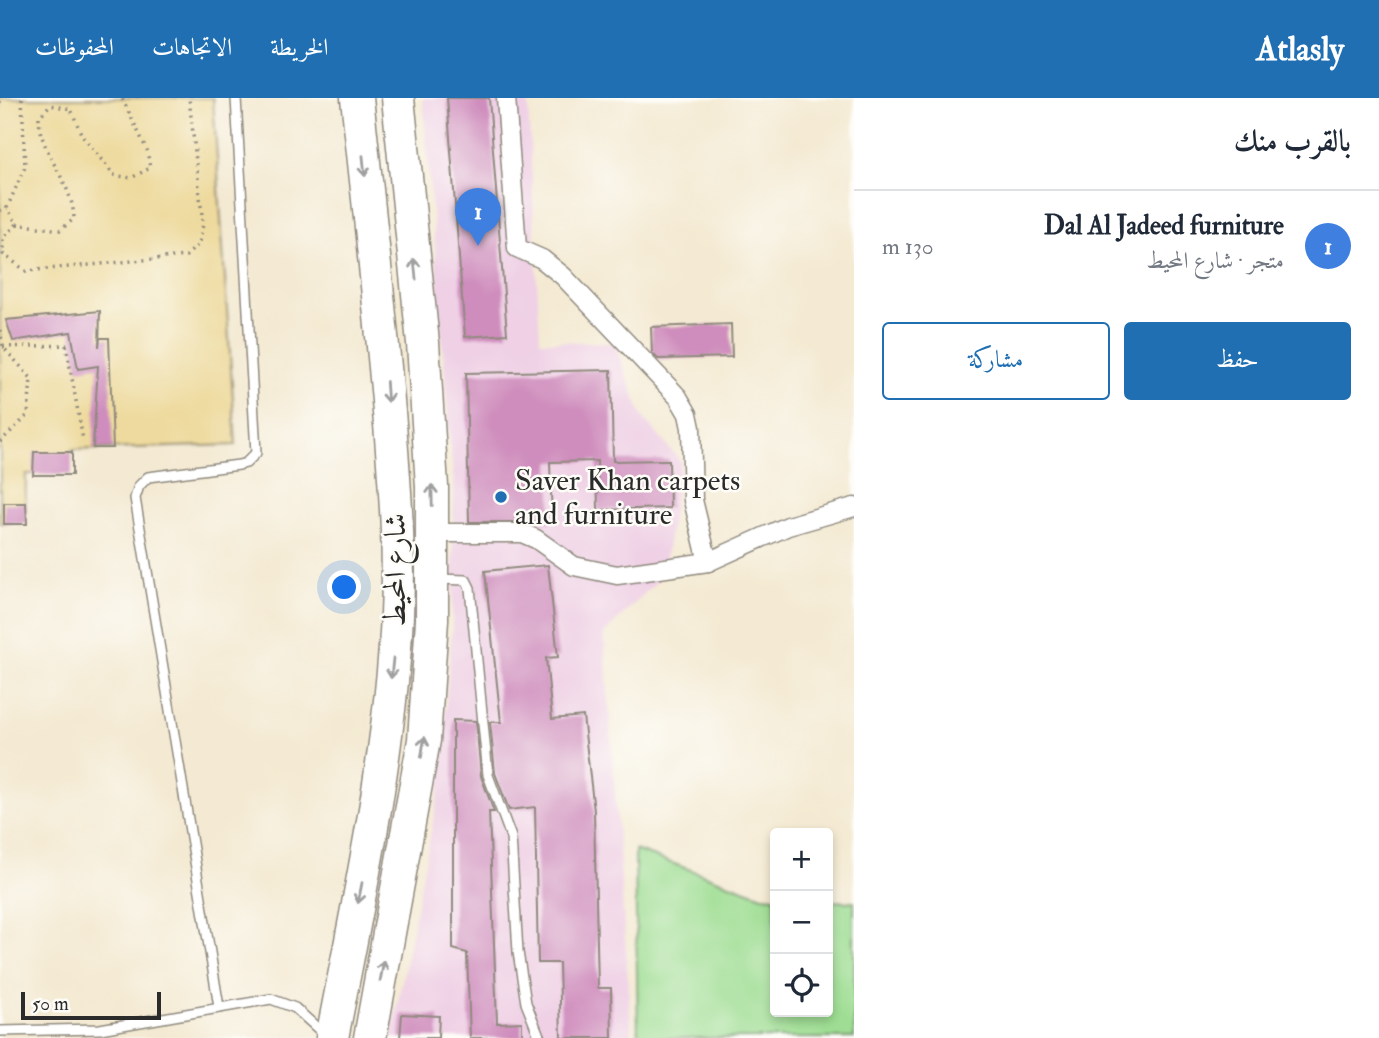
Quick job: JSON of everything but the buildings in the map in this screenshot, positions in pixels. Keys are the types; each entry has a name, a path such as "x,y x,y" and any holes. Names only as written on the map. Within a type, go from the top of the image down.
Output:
{"highway":[{"name":"شارع المحيط","path":"331,1038 379,773 397,613 390,429 357,98"},
{"name":"شارع المحيط","path":"370,1038 424,740 432,579 423,343 398,98"}],"street":[{"path":"506,98 517,248 542,259 563,276 678,397 688,414 694,500 708,562"},
{"path":"432,533 522,533 574,565 617,575 708,562 788,526 854,507"}],"lane":[{"path":"219,1007 135,498 139,486 148,477 239,465 246,463 256,453 236,98"},
{"path":"432,579 466,580 470,588 488,775 511,837 518,952 526,1003 540,1038"},
{"path":"0,1031 100,1029 271,999 295,1008 331,1038"}],"path":[{"path":"0,211 7,208 25,167 22,98"},
{"path":"17,224 60,230 74,219 73,200 39,133 39,117 50,105 71,109 82,136 114,175 131,178 150,169 147,149 122,98"},
{"path":"17,224 3,238 3,254 26,271 186,256 200,244 203,224 189,98"},
{"path":"7,208 17,224"},
{"path":"0,330 3,347 32,378 28,415 0,442"},
{"path":"3,347 66,345 83,440"}],"shaded area":[{"path":"423,98 528,98 540,341 614,343 642,416 681,462 663,575 604,634 632,1038 391,1038 439,791 452,630 454,490"}],"green space":[{"path":"635,850 770,897 770,1017 833,1017 833,901 854,902 854,1038 638,1038"}],"sand":[{"path":"0,98 213,98 236,445 71,450 71,474 26,474 25,523 0,523"}],"place":[{"name":"Dal Al Jadeed furniture","path":"478,246"},
{"name":"Saver Khan carpets and furniture","path":"501,497"}]}
